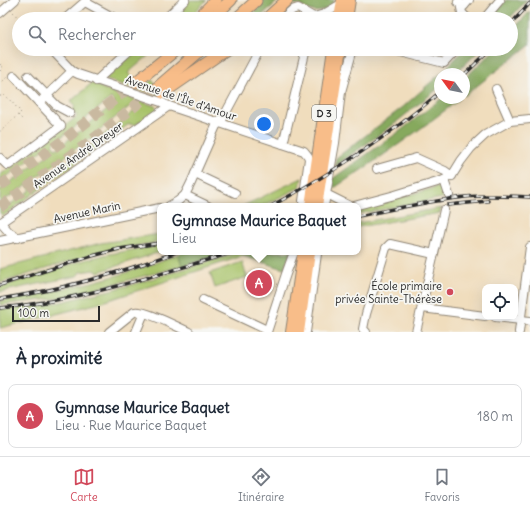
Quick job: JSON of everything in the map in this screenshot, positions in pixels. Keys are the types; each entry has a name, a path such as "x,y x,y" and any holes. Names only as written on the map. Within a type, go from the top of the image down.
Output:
{"highway":[{"path":"203,12 216,0"},
{"path":"218,12 231,0"},
{"path":"274,12 287,0"},
{"path":"244,12 256,1"},
{"path":"136,82 168,56"},
{"path":"195,56 160,90 216,56"}],"main road":[{"name":"D 3","path":"310,203 333,56"},
{"name":"D 3","path":"317,203 340,56"},
{"path":"291,332 303,255"},
{"path":"299,332 314,255"}],"street":[{"path":"0,13 15,0"},
{"path":"172,12 185,0"},
{"path":"458,2 464,6 469,0"},
{"path":"490,12 500,0"},
{"path":"73,12 86,1 104,12"},
{"path":"458,2 462,12"},
{"path":"290,12 298,8 305,12"},
{"path":"333,12 347,9"},
{"name":"Avenue de l'Île d'Amour","path":"58,56 72,71 96,81 304,151 309,159 303,203"},
{"path":"96,81 123,56"},
{"path":"174,203 185,195 216,126 226,111 256,56"},
{"path":"282,144 304,56"},
{"path":"324,203 341,92 351,56"},
{"path":"417,56 444,63 450,56"},
{"path":"40,102 72,71"},
{"path":"0,158 7,165 9,165 61,126 14,76"},
{"path":"28,76 57,106 70,113"},
{"path":"496,89 510,121"},
{"name":"Avenue André Dreyer","path":"0,222 169,106"},
{"path":"361,204 395,196 448,178 471,148 485,135 510,121 530,119"},
{"path":"377,169 416,158 445,171 448,178 449,195"},
{"path":"195,174 235,193"},
{"path":"326,194 344,203"},
{"path":"185,195 202,203"},
{"name":"Avenue Marin","path":"0,241 157,209"},
{"path":"416,332 444,210"},
{"path":"0,222 18,238"},
{"path":"366,332 363,329 366,314 386,248 390,244 434,254"},
{"path":"519,332 530,247"},
{"path":"203,300 267,331 293,255"},
{"path":"306,332 314,255"},
{"path":"422,309 482,316"},
{"path":"109,332 137,311 144,312 188,332"},
{"path":"136,332 144,312"},
{"path":"518,320 530,321"}],"path":[{"path":"7,7 12,12"},
{"path":"0,65 3,63 4,64 0,71"},
{"path":"0,96 6,96 20,112 0,131"},
{"path":"18,115 22,119"},
{"path":"5,127 8,130"}],"green space":[{"path":"190,0 207,0 194,12 177,12"},
{"path":"255,0 279,0 266,12 254,12 260,6"},
{"path":"295,0 335,0 331,6 322,11 314,12 300,5 291,4"},
{"path":"506,0 527,0 516,12 496,12"},
{"path":"530,11 530,44 518,54 518,24"},
{"path":"128,56 148,56 128,73 142,89 152,80 167,98 107,80 106,77"},
{"path":"458,56 474,56 461,68 446,68"},
{"path":"488,56 515,56 470,91 470,73"},
{"path":"434,79 434,92 389,128 335,166 336,158 403,107"},
{"path":"92,83 109,91 155,106 158,110 135,125 129,124 3,216 0,213 0,207 2,210 31,190 27,185 0,203 0,190 20,175 16,170 0,181 0,175 51,138 77,116 72,110 75,107 70,102","holes":["111,98 115,103 87,125 84,120","133,104 137,109 98,139 94,134","80,123 84,128 56,149 52,144","90,138 94,143 66,163 63,158","48,146 52,152 24,172 20,167","59,161 62,166 35,186 31,181"]},
{"path":"434,104 453,104 397,146 331,190 332,179 400,131"},
{"path":"302,178 300,187 268,203 249,203"},
{"path":"438,187 443,189 444,194 447,195 447,197 361,213 361,208"},
{"path":"441,208 440,213 361,226 361,222"},
{"path":"157,234 157,242 103,251 0,283 0,269 101,243"},
{"path":"157,246 157,253 98,272 94,270 80,272 77,276 0,292 0,287 104,255"},
{"path":"175,255 178,255 182,266 60,298 0,305 0,301 54,291 108,278 144,267"},
{"path":"178,255 220,255 182,266"},
{"path":"231,255 243,256 100,303 0,328 0,309 61,302 131,285"},
{"path":"242,255 290,255 284,269"},
{"path":"242,262 247,277 215,288 210,273"}],"tunnel":[{"path":"0,186 64,140 136,82"},
{"path":"0,207 104,131 158,87"}],"railway":[{"path":"518,16 530,3"},
{"path":"470,69 484,56"},
{"path":"276,203 337,168 358,154 434,97"},
{"path":"361,215 465,197 530,197"},
{"path":"448,205 488,201"},
{"path":"0,285 92,256 119,249 157,243"},
{"path":"0,299 68,286 134,267 168,255"},
{"path":"0,308 60,299 119,286 225,255"}],"place":[{"name":"Gymnase Maurice Baquet","path":"259,283"},
{"name":"École primaire privée Sainte-Thérèse","path":"450,292"}]}
